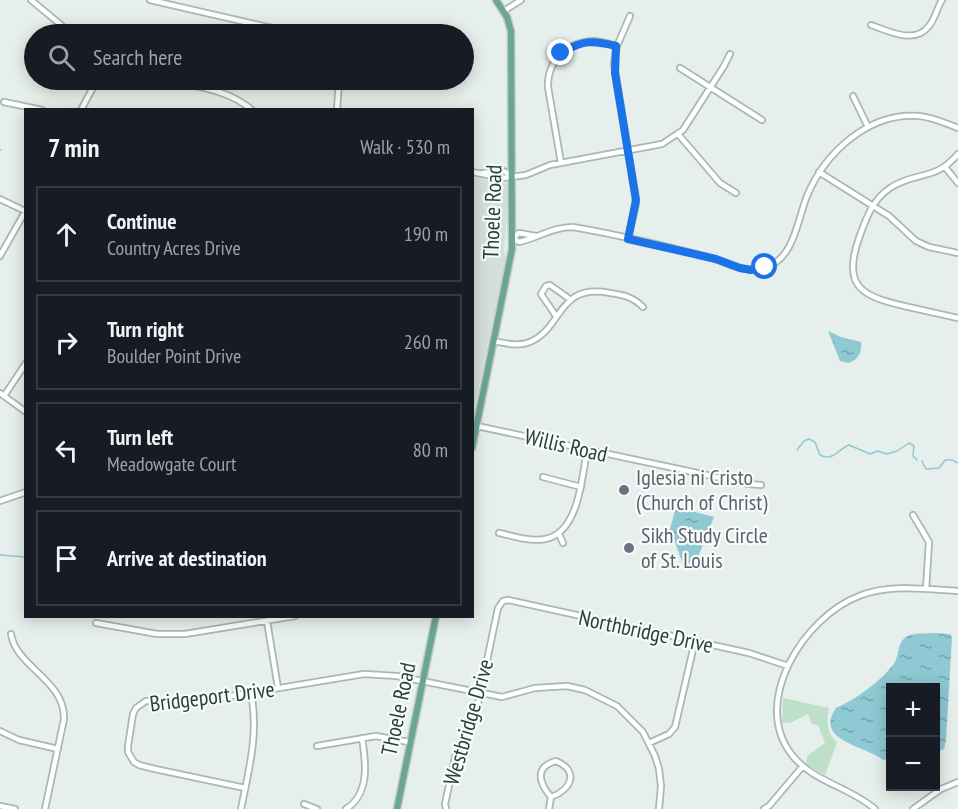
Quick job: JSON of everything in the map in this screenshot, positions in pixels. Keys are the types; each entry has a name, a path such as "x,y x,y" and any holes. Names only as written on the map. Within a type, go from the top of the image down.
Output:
{"main road":[{"path":"496,0 504,11"},
{"name":"Thoele Road","path":"474,439 513,238 512,31 504,11"},
{"name":"Thoele Road","path":"397,809 436,618"}],"street":[{"path":"31,0 60,24"},
{"path":"150,0 254,24"},
{"path":"504,11 521,0"},
{"path":"871,25 902,36 915,35 928,28 942,0"},
{"path":"628,239 636,200 615,73 616,46 630,16"},
{"path":"561,163 548,87 553,63 561,53 585,42 597,41 616,46"},
{"path":"474,172 503,178 512,175 526,175 550,165 662,144 678,134 730,54"},
{"path":"680,68 762,120"},
{"path":"82,108 92,90"},
{"path":"209,90 222,93 249,108"},
{"path":"337,108 338,90"},
{"path":"853,96 868,127"},
{"path":"4,102 32,108"},
{"path":"513,238 519,242 530,240 554,228 573,226 716,259 740,268 756,269 770,266 780,259 789,245 806,198 819,172 838,148 868,127 897,118 916,116 958,128"},
{"path":"678,134 720,183 736,193"},
{"path":"958,154 945,167 925,177 898,183 884,193 873,206 866,220 853,258 853,273 861,288 876,299 958,318"},
{"path":"945,167 958,183"},
{"path":"819,172 889,216 904,232 923,244 958,253"},
{"path":"0,199 24,210"},
{"path":"0,256 24,212"},
{"path":"556,316 541,294 546,286 550,285 571,300"},
{"path":"493,341 514,344 529,342 547,330 571,300 584,293 606,292 632,297 643,307"},
{"path":"24,366 2,394 24,410"},
{"name":"Willis Road","path":"477,426 761,485"},
{"path":"499,533 533,540 547,539 559,534 571,519 581,487 587,450"},
{"path":"543,477 581,487"},
{"path":"0,501 24,493"},
{"path":"913,514 929,542 926,589"},
{"path":"559,534 563,543"},
{"path":"875,809 857,795 802,767 791,754 780,735 777,721 777,708 788,666 814,627 848,601 870,592 893,588 958,591"},
{"name":"Northbridge Drive","path":"503,602 508,600 750,653 788,666"},
{"name":"Westbridge Drive","path":"446,809 445,804 456,753 476,713 498,608 503,602"},
{"path":"96,623 170,635 198,633 284,618"},
{"path":"267,621 278,688"},
{"path":"11,634 14,645 55,690 63,704 64,719 45,809"},
{"path":"649,743 669,734 678,720 695,641"},
{"name":"Bridgeport Drive","path":"245,788 139,765 131,758 128,746 136,708 146,701 201,701 364,674 386,674 502,697 552,686 585,690 617,706 643,732 659,769 660,809"},
{"path":"241,809 255,734 255,714 251,693"},
{"path":"0,731 19,740 58,749"},
{"path":"317,746 376,736 409,742"},
{"path":"346,809 359,795 366,774 367,766 362,738"},
{"path":"549,809 551,796 540,780 541,773 549,763 556,761 565,765 570,774 570,782 566,789 551,796"},
{"path":"764,809 802,767"},
{"path":"913,809 941,789 958,782"},
{"path":"304,804 317,809"},
{"path":"0,806 15,809"}],"shaded area":[{"path":"474,177 505,183 507,186 508,206 504,250 506,258 474,410"}],"green space":[{"path":"783,698 829,708 828,727 837,743 825,775 806,764 807,756 825,743 818,725 812,724 808,714 790,723 782,723"}],"water":[{"path":"828,331 861,342 861,350 857,358 848,363 840,361"},
{"path":"676,507 714,517 694,567 687,570 670,529"},
{"path":"950,634 952,637 944,749 940,750 940,683 886,683 886,759 883,760 837,735 831,728 831,719 836,708 860,695 890,669 895,662 901,642 909,635"}],"waterway":[{"path":"797,450 804,441 809,439 815,442 820,455 825,457 849,445 870,454 878,451 887,454 909,443 914,446 913,456 917,460"},
{"path":"922,461 926,469 939,468 945,460 958,463"},
{"path":"0,555 24,557"}],"place":[{"name":"Iglesia ni Cristo (Church of Christ)","path":"624,490"},
{"name":"Sikh Study Circle of St. Louis","path":"629,548"}],"route":[{"path":"561,53 578,44 591,41 616,46 615,73 636,200 628,239 716,259 734,267 751,270 765,267"}]}
